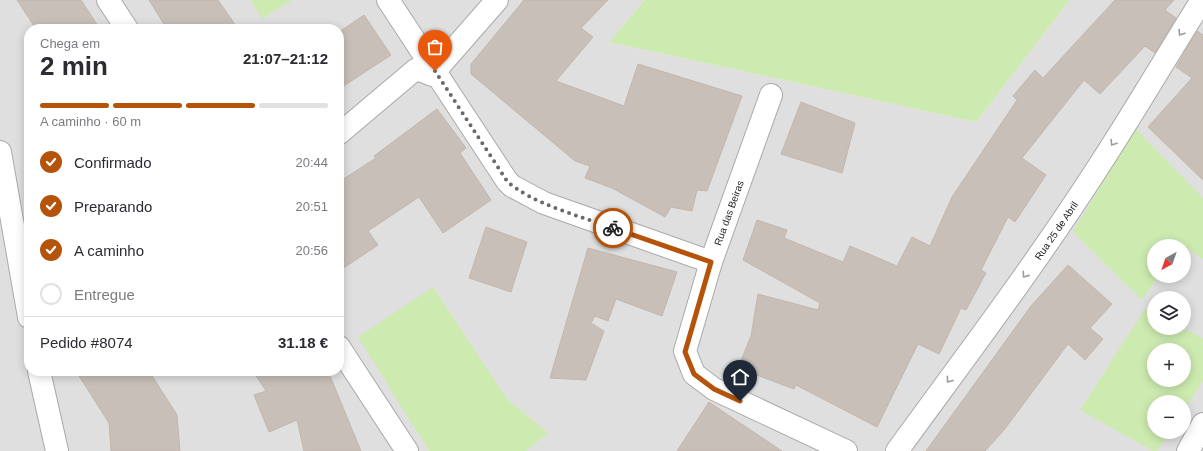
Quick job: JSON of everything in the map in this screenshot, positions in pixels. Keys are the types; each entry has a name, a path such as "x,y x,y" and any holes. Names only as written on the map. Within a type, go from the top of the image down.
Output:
{"street":[{"path":"108,0 124,24"},
{"path":"388,0 507,181 512,186 544,203 711,262"},
{"path":"344,130 416,69 431,75 497,0"},
{"name":"Rua 25 de Abril","path":"897,451 992,322 1095,172 1202,0"},
{"name":"Rua das Beiras","path":"771,95 711,262 685,352 694,374 714,389 846,451"},
{"path":"0,152 24,289"},
{"path":"344,355 408,451"},
{"path":"40,376 57,451"},
{"path":"1188,451 1203,424"}],"shaded area":[{"path":"0,0 645,0 609,42 976,122 1070,0 1203,0 1203,451 0,451"}],"green space":[{"path":"251,0 292,0 262,19"},
{"path":"645,0 1070,0 976,122 609,42"},
{"path":"1135,128 1203,198 1203,259 1191,251 1191,239 1147,239 1147,283 1153,283 1142,300 1073,232"},
{"path":"433,287 507,399 548,433 526,451 429,451 358,337"},
{"path":"1145,309 1147,310 1147,335 1191,335 1191,332 1203,338 1203,381 1191,399 1191,395 1147,395 1147,439 1165,439 1157,451 1153,451 1080,410"}],"building":[{"path":"17,0 81,0 97,24 33,24"},
{"path":"149,0 218,0 235,24 164,24"},
{"path":"524,0 608,0 581,28 593,37 556,81 624,106 638,64 742,96 707,191 697,190 692,211 671,207 665,217 612,188 585,178 590,166 575,161 471,74 471,64"},
{"path":"1115,0 1174,0 1165,10 1176,18 1155,53 1145,46 1100,94 1084,80 1022,158 1046,175 1015,222 1008,217 981,270 986,273 966,310 961,308 939,354 918,344 877,427 796,385 794,389 738,368 751,336 758,294 818,310 820,303 743,260 757,220 787,230 784,238 843,262 850,246 897,266 912,237 930,246 952,197 1017,100 1013,96 1035,70 1043,78"},
{"path":"364,15 391,55 344,86 344,29"},
{"path":"1197,31 1203,35 1203,180 1148,127 1192,78 1176,67"},
{"path":"801,102 855,123 842,173 781,154"},
{"path":"437,109 466,148 460,153 491,200 443,233 419,197 368,231 378,245 344,268 344,179 376,158 374,156"},
{"path":"486,227 527,242 511,292 469,278"},
{"path":"588,248 677,272 662,316 616,299 608,321 595,316 591,323 604,331 586,380 550,378"},
{"path":"1068,265 1112,304 1090,328 1103,339 1085,360 1068,344 1004,430 985,451 926,451 1031,306"},
{"path":"79,376 152,376 177,415 180,451 111,451 109,423"},
{"path":"256,376 330,376 361,451 304,451 297,420 269,432 254,395 266,391"},
{"path":"709,402 734,419 782,451 677,451"}],"way so far":[{"path":"435,71 507,181 512,186 544,203 613,228"}],"route":[{"path":"613,228 711,262 685,352 694,374 714,389 740,401"}]}
